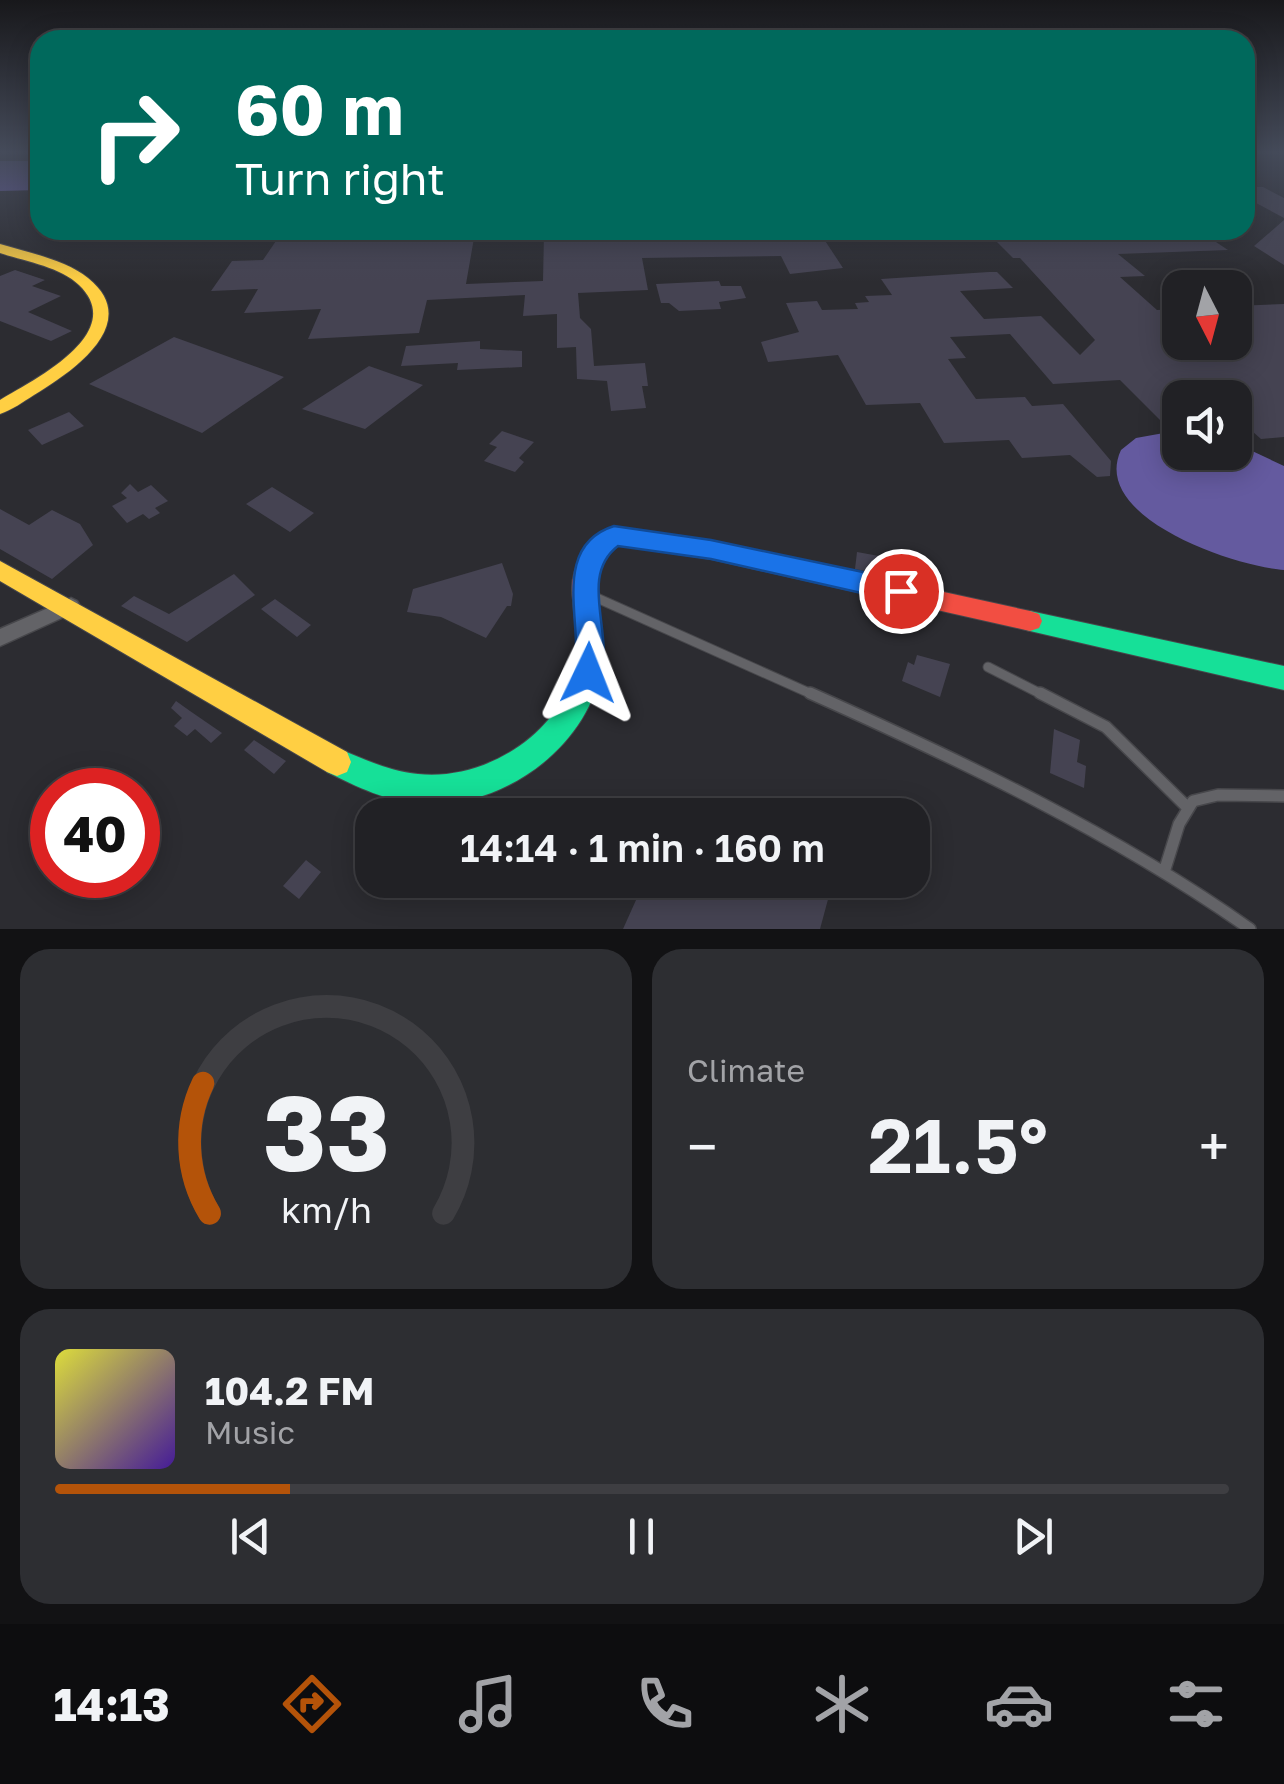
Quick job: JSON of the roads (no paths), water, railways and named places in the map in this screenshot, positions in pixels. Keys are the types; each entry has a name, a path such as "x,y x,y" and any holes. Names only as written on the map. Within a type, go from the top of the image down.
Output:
{"street":[{"path":"0,248 85,281 100,314 100,335 86,352 0,408"},
{"path":"4,576 70,606 346,767 379,782 428,792 466,790 501,776 556,730 588,673 590,632 584,593 587,562 608,538 631,535 1284,678"},
{"path":"0,638 70,606"}],"lane":[{"path":"584,593 902,734 1165,870 1250,929"},
{"path":"988,667 1106,727 1187,807"},
{"path":"1165,870 1187,807 1208,796 1284,796"}]}
